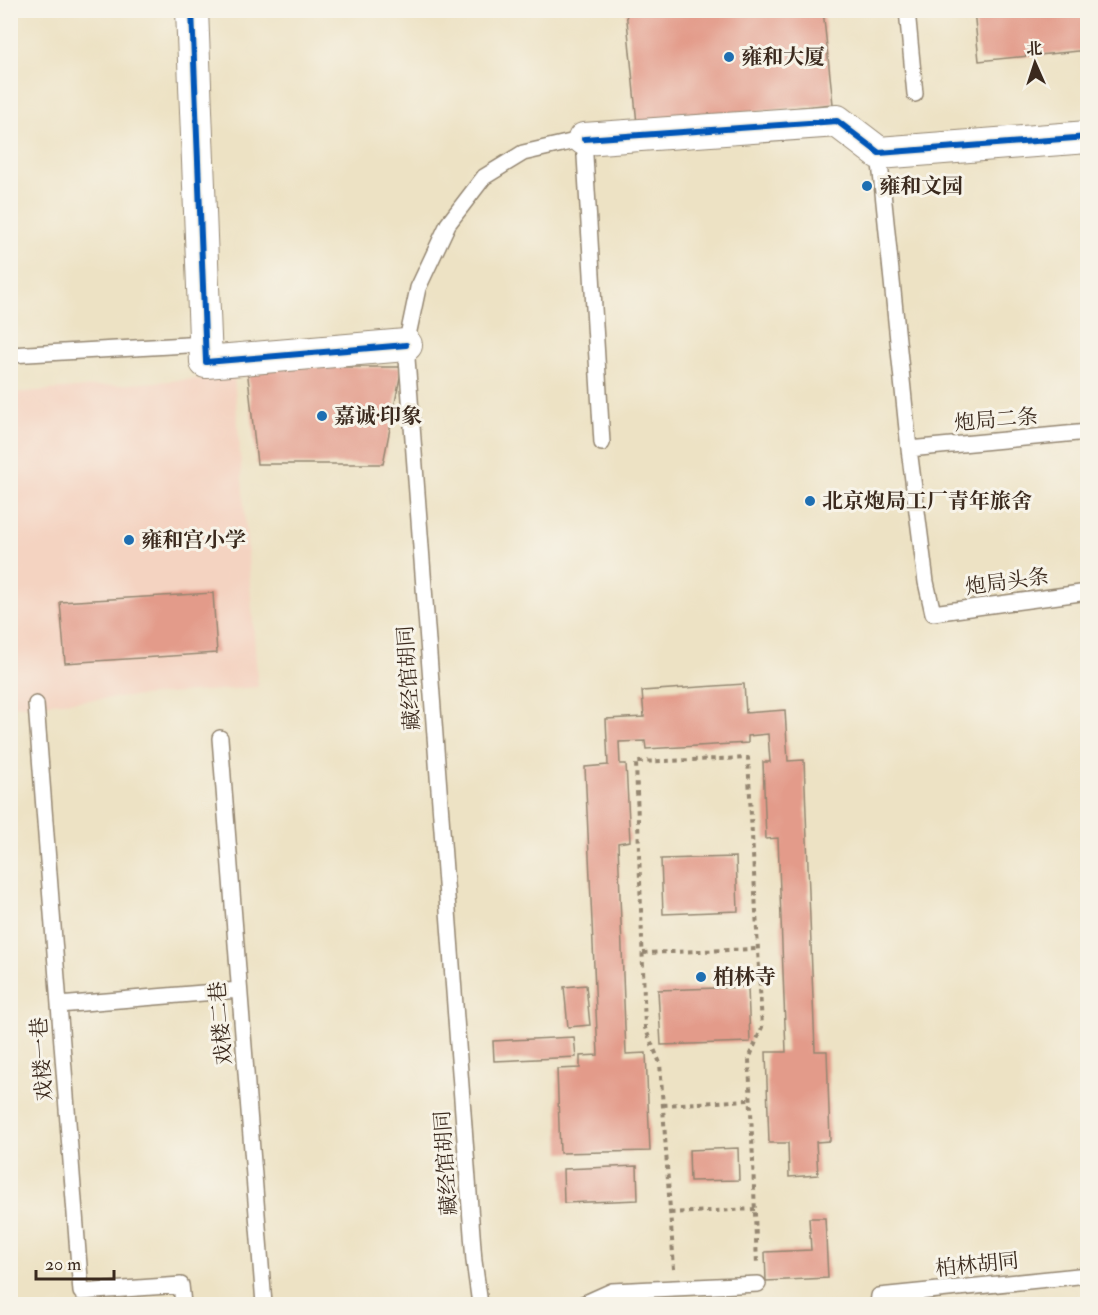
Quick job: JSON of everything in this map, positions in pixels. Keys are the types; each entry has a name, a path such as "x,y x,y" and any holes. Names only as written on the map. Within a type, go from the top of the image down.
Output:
{"street":[{"path":"192,10 206,362 406,345"},
{"path":"585,139 837,121 879,153 1088,137"}],"lane":[{"path":"907,10 915,94"},
{"path":"585,139 602,443"},
{"name":"藏经馆胡同","path":"480,1305 474,1261 406,345 418,288 448,224 484,177 523,153 585,139"},
{"path":"879,153 909,448"},
{"path":"10,355 205,344"},
{"name":"炮局二条","path":"909,448 1088,432"},
{"name":"炮局头条","path":"909,448 926,582 933,613 1088,592"},
{"name":"戏楼一巷","path":"36,704 81,1292 181,1285 183,1305"},
{"name":"戏楼二巷","path":"220,738 264,1305"},
{"path":"59,1005 239,990"},
{"name":"柏林胡同","path":"878,1305 879,1296 1088,1275"},
{"path":"583,1305 612,1291 758,1284"}],"path":[{"path":"676,1288 660,1063 645,1028 636,762 748,758 762,1027 749,1059 758,1284"},
{"path":"642,954 758,949"},
{"path":"663,1105 750,1100"},
{"path":"670,1213 755,1209"}],"shaded area":[{"name":"雍和宫小学","path":"234,376 258,687 11,706 11,393"}],"building":[{"name":"雍和大厦","path":"626,10 823,10 833,104 637,124"},
{"path":"974,10 1088,10 1088,50 979,61"},
{"name":"嘉诚·印象","path":"247,367 402,367 383,464 257,464"},
{"path":"213,593 217,653 65,663 60,602"},
{"path":"744,684 746,713 785,710 788,761 804,760 815,1051 827,1051 830,1141 816,1142 818,1175 789,1177 788,1143 769,1143 766,1052 786,1052 778,838 766,839 763,762 770,762 768,734 748,736 748,743 646,749 645,741 619,742 620,764 626,764 630,841 618,843 626,1054 646,1053 650,1151 560,1153 557,1069 580,1068 580,1056 598,1055 585,767 608,765 606,719 644,717 642,691"},
{"path":"736,857 738,911 663,914 661,859"},
{"path":"586,985 590,1025 568,1027 564,987"},
{"path":"748,987 750,1042 661,1045 658,990"},
{"path":"574,1037 576,1057 494,1061 493,1041"},
{"path":"738,1148 739,1180 690,1181 689,1150"},
{"path":"637,1166 638,1200 564,1203 563,1169"},
{"path":"809,1218 825,1218 828,1278 766,1281 765,1252 811,1250"}],"cycle path":[{"path":"192,10 206,362 406,345"},
{"path":"584,139 837,121 879,153 1088,137"}],"place":[{"name":"雍和大厦","path":"729,57"},
{"name":"雍和文园","path":"867,186"},
{"name":"嘉诚·印象","path":"322,416"},
{"name":"北京炮局工厂青年旅舍","path":"810,501"},
{"name":"雍和宫小学","path":"129,540"},
{"name":"柏林寺","path":"701,977"}]}
